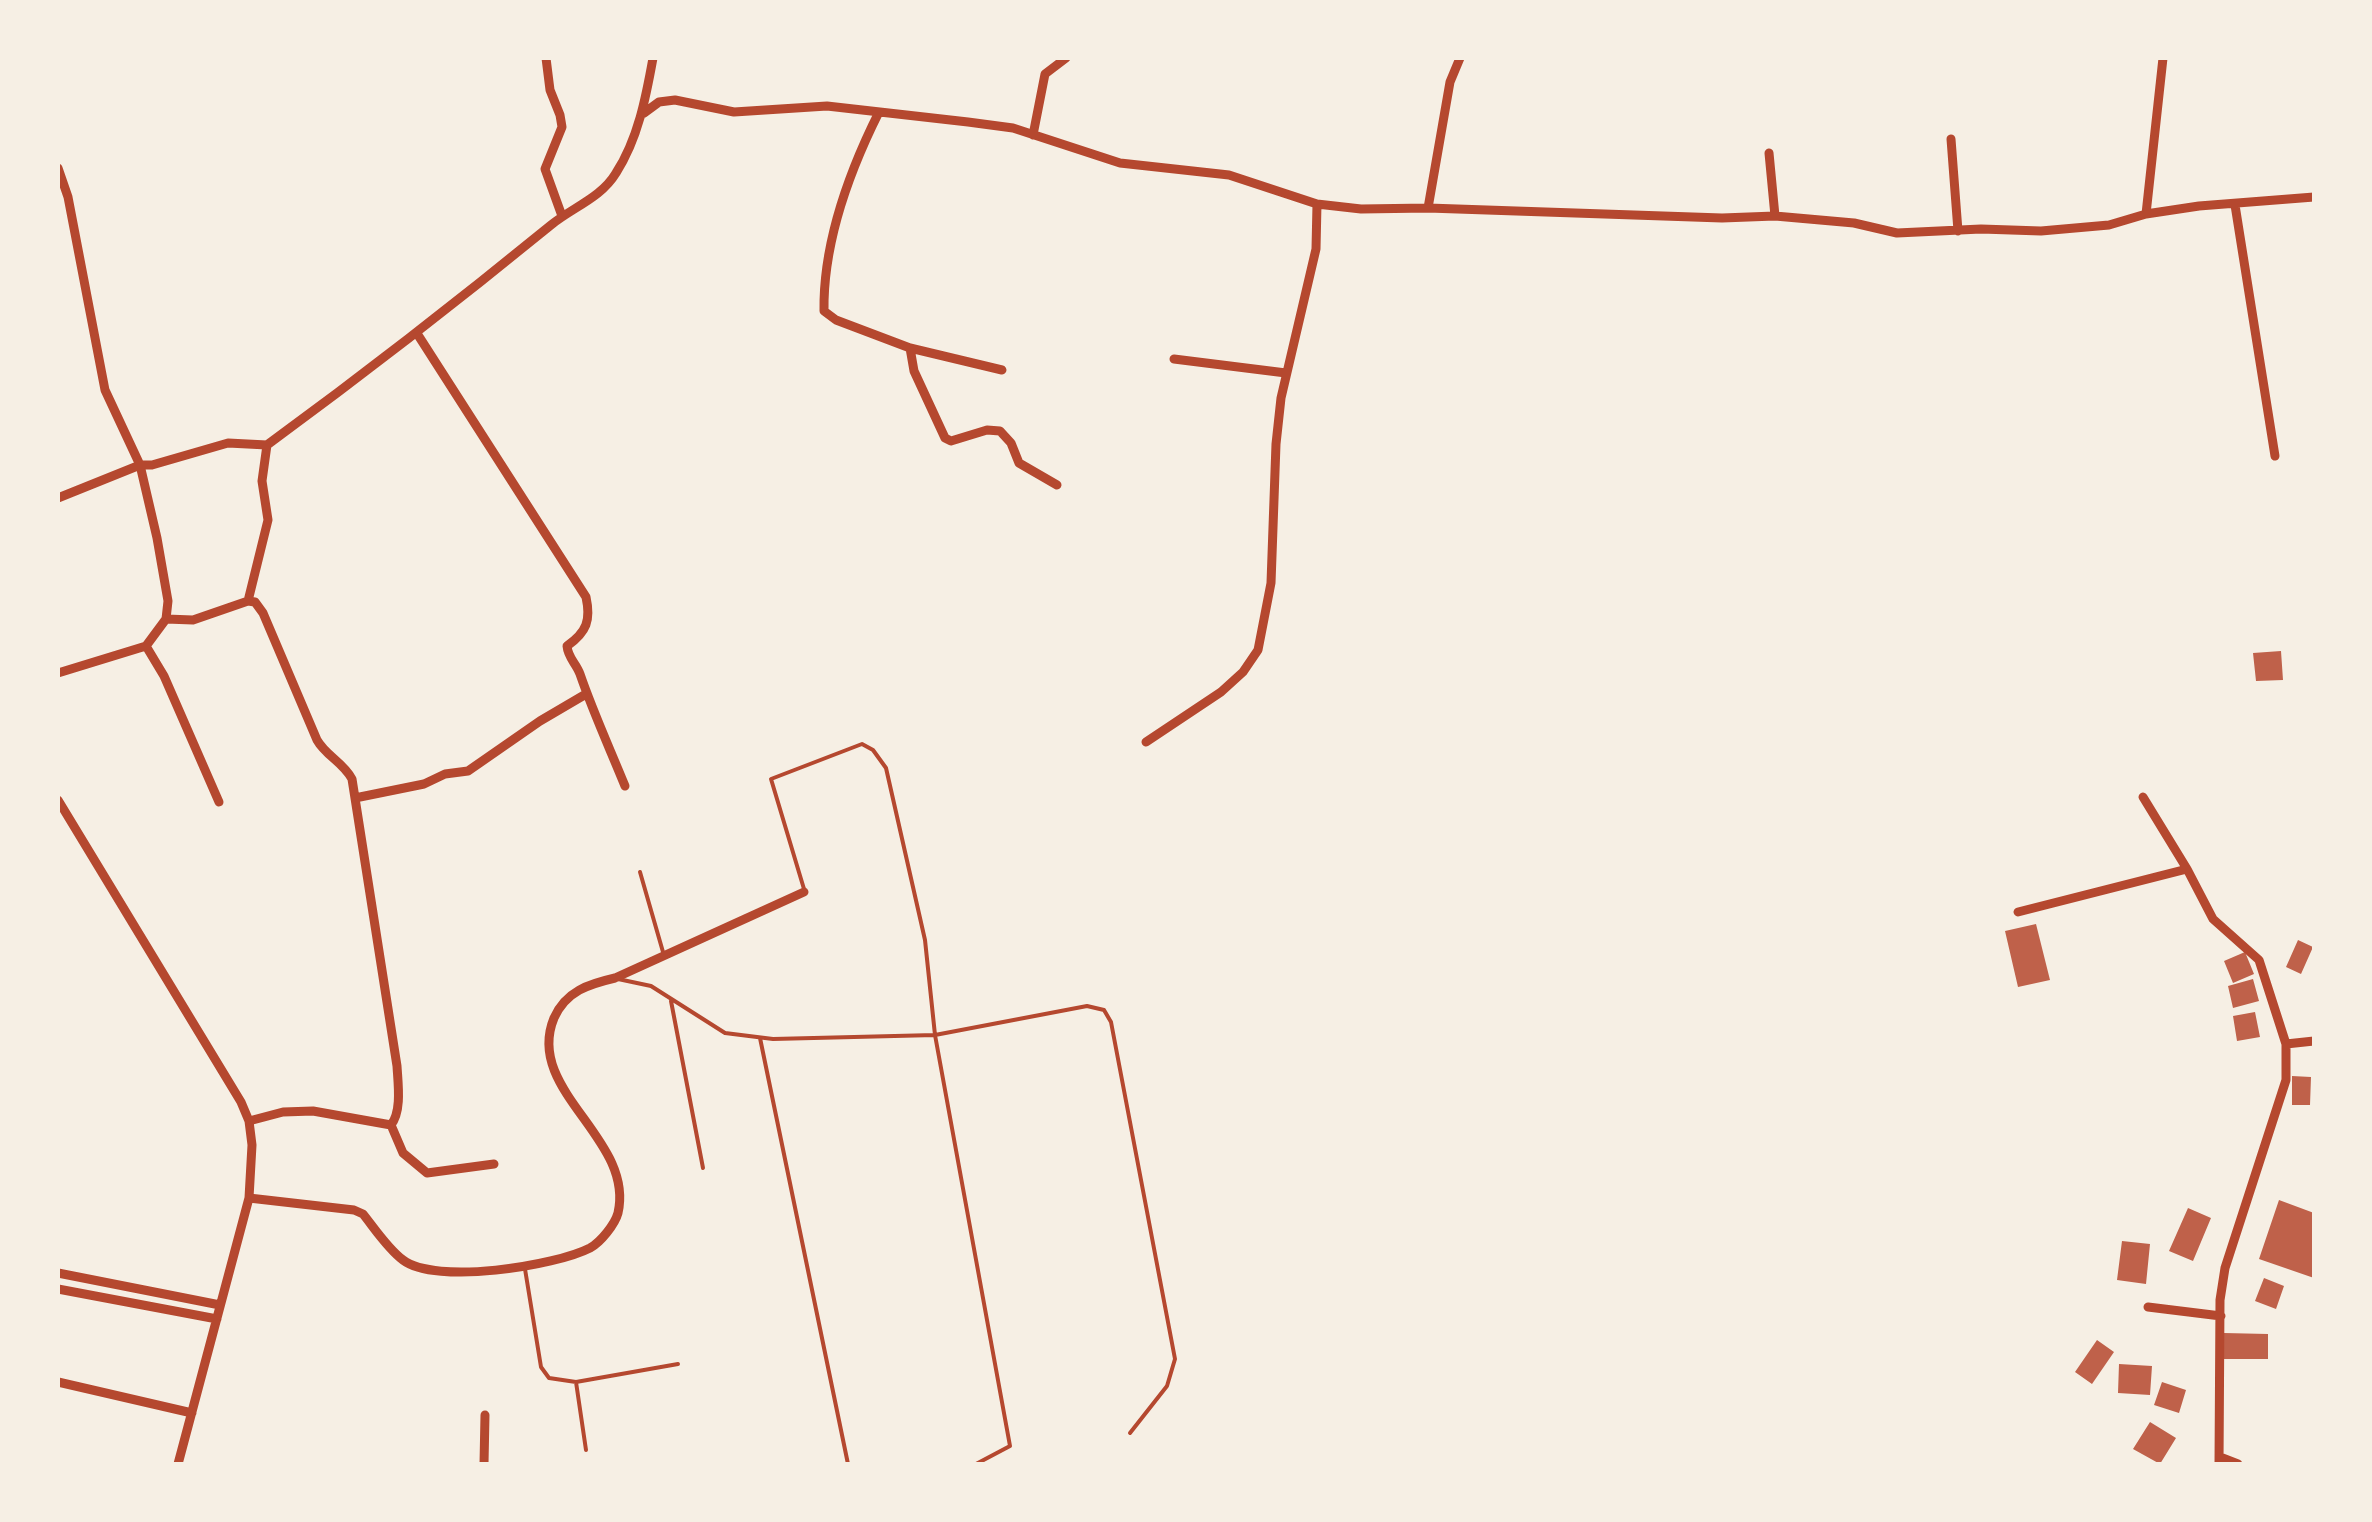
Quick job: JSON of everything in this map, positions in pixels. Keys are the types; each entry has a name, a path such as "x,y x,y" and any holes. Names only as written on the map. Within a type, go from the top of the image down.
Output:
{"street":[{"path":"546,58 550,90 562,127 545,169 562,216"},
{"path":"58,498 140,465 228,443 267,445 418,335 562,216 599,194 618,171 644,113 653,58"},
{"path":"1032,134 1046,74 1066,58"},
{"path":"1428,208 1450,82 1460,58"},
{"path":"2146,214 2164,58"},
{"path":"644,113 659,102 675,100 734,112 826,106 1014,128 1120,163 1242,178 1317,204 1361,210 1775,216 1898,233 2071,228 2199,206 2314,198"},
{"path":"879,112 858,154 844,196 828,262 824,311 836,320 910,348 1002,370"},
{"path":"1951,138 1958,230"},
{"path":"1769,152 1775,216"},
{"path":"58,173 68,197 104,390 140,465 168,600 166,619 146,646 58,673"},
{"path":"1146,742 1221,692 1244,672 1258,650 1271,582 1276,444 1286,373 1316,249 1317,204"},
{"path":"2235,205 2275,456"},
{"path":"418,335 586,598 590,616 586,627 567,646 567,653 579,670 626,786"},
{"path":"910,348 914,371 945,438 952,441 987,430 1000,431 1011,443 1019,463 1057,486"},
{"path":"1174,359 1286,373"},
{"path":"248,601 268,520 262,481 267,445"},
{"path":"166,619 193,620 255,602 316,740 348,770 398,1066 396,1118 391,1125"},
{"path":"146,646 164,676 219,802"},
{"path":"355,798 468,771 586,694"},
{"path":"2143,797 2219,927 2259,960 2286,1044 2286,1080 2225,1268 2220,1316 2220,1461 2238,1464"},
{"path":"58,800 202,1035 249,1121 253,1170 249,1198 178,1464"},
{"path":"2018,912 2188,869"},
{"path":"249,1198 354,1210 363,1214 404,1262 436,1271 525,1267 590,1248 618,1216 619,1185 612,1162 560,1083 549,1047 550,1029 557,1012 569,996 586,985 615,978 804,892"},
{"path":"2286,1044 2314,1041"},
{"path":"249,1121 283,1112 313,1110 391,1125"},
{"path":"391,1125 404,1153 427,1173 494,1164"},
{"path":"58,1274 220,1305"},
{"path":"90,1296 92,1280"},
{"path":"58,1288 217,1319"},
{"path":"2148,1307 2220,1316"},
{"path":"58,1382 192,1413"},
{"path":"484,1464 485,1415"}],"lane":[{"path":"804,892 771,779 862,744 873,750 886,768 926,940 935,1036 1010,1446 976,1464"},
{"path":"640,872 664,956"},
{"path":"615,978 651,986 725,1034 760,1038 935,1036 1087,1006 1104,1010 1111,1022 1175,1359 1167,1386 1130,1433"},
{"path":"671,998 703,1168"},
{"path":"760,1038 848,1464"},
{"path":"525,1267 541,1367 549,1378 576,1382 678,1364"},
{"path":"576,1382 586,1450"}],"building":[{"path":"2281,651 2283,680 2256,681 2253,653"},
{"path":"2036,924 2050,980 2018,987 2005,931"},
{"path":"2298,940 2313,947 2301,974 2286,967"},
{"path":"2245,952 2254,974 2233,983 2224,961"},
{"path":"2253,979 2259,1001 2233,1008 2228,986"},
{"path":"2255,1012 2260,1037 2237,1041 2233,1016"},
{"path":"2292,1076 2311,1077 2310,1105 2292,1105"},
{"path":"2279,1200 2314,1213 2314,1278 2259,1259"},
{"path":"2188,1208 2211,1218 2193,1261 2169,1251"},
{"path":"2122,1241 2150,1244 2146,1284 2117,1280"},
{"path":"2264,1278 2284,1286 2276,1309 2255,1301"},
{"path":"2224,1333 2268,1334 2268,1359 2224,1359"},
{"path":"2097,1340 2114,1352 2092,1384 2075,1372"},
{"path":"2119,1364 2152,1366 2150,1395 2118,1393"},
{"path":"2162,1382 2186,1390 2179,1413 2154,1405"},
{"path":"2150,1422 2176,1438 2160,1464 2133,1449"}]}
